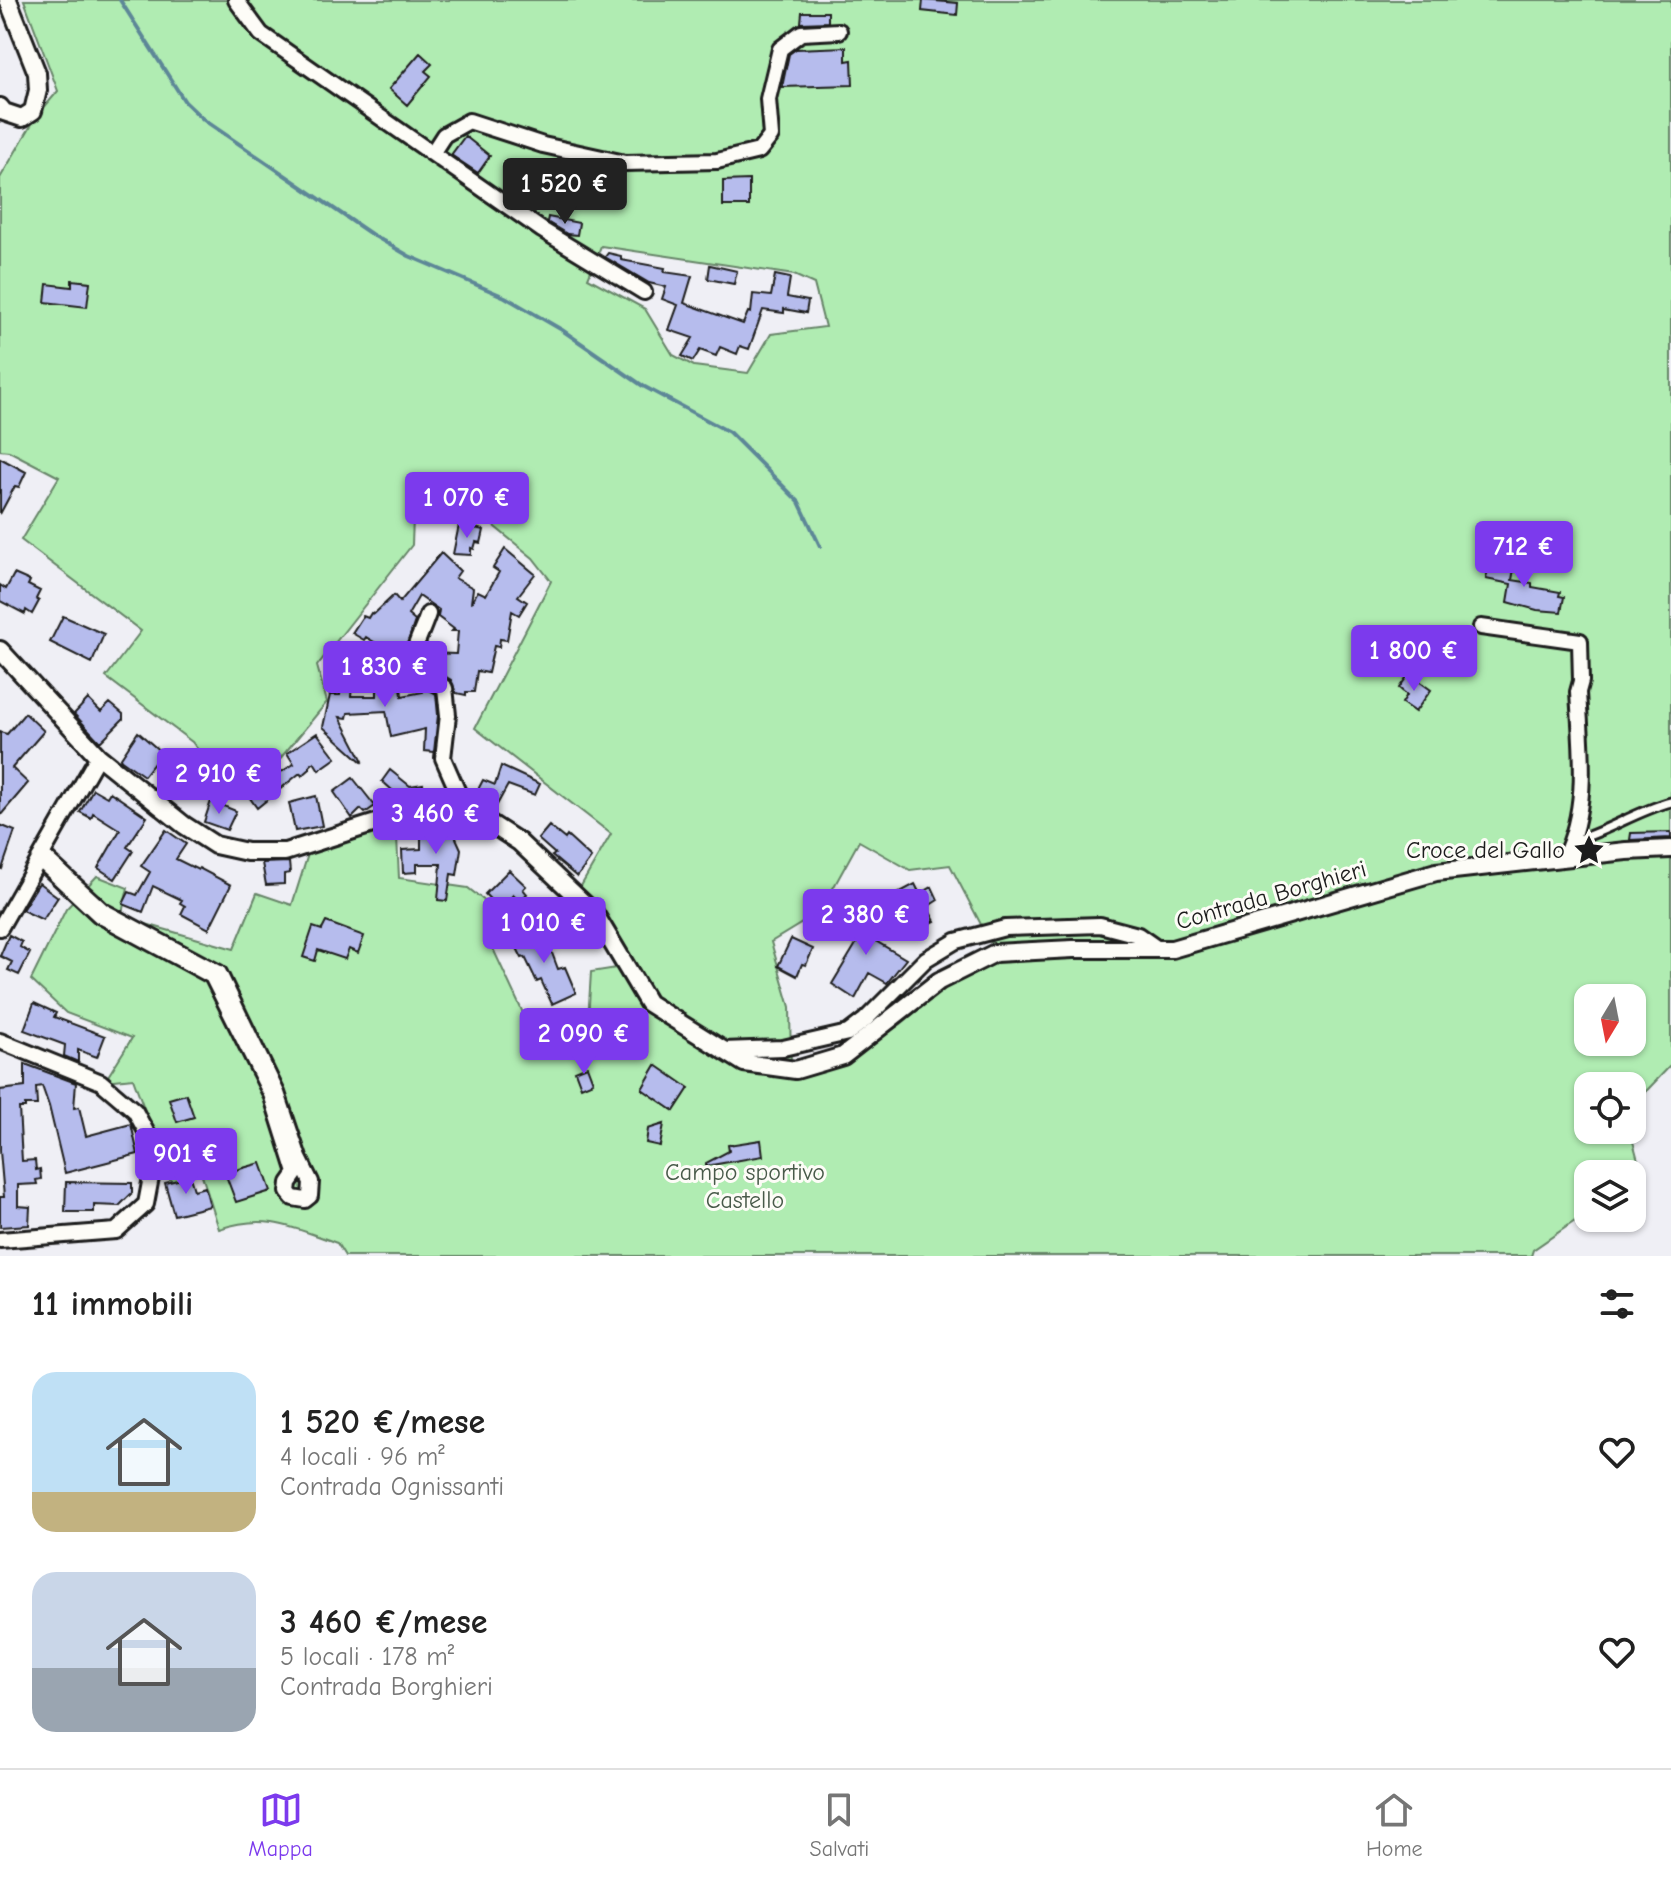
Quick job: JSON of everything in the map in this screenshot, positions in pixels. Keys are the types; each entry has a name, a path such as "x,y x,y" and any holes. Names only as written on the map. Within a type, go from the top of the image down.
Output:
{"street":[{"path":"0,107 4,112 22,118 33,111 38,90 37,73 8,0"},
{"path":"236,0 261,34 542,230 644,292"},
{"path":"433,152 444,135 469,121 543,145 625,163 717,161 759,151 771,136 768,99 780,49 801,33 839,31"},
{"path":"428,614 411,657 411,667 445,688 448,715 443,758 467,813"},
{"path":"1481,627 1580,641 1581,681 1578,692 1583,782 1578,826 1564,858"},
{"name":"Contrada Borghieri","path":"0,650 98,756 184,825 215,845 247,852 285,852 404,814 467,813 482,818 519,842 595,914 648,1003 744,1063 796,1070 843,1056 939,981 995,953 1172,949 1436,872 1671,849"},
{"path":"0,928 98,756"},
{"path":"40,857 103,911 219,973 277,1093 299,1158 311,1182 310,1196 305,1200 293,1198 288,1192 289,1183 296,1173 271,1094 212,976 99,915 40,857"},
{"path":"723,1050 783,1048 848,1033 926,959 956,941 1005,928 1100,925 1138,935 1158,949"},
{"path":"0,1041 101,1082 135,1111 156,1150 146,1204 116,1231 0,1240"}],"lane":[{"path":"1573,841 1671,802"}],"green space":[{"name":"Campo sportivo Castello","path":"24,0 1671,0 1671,1065 1646,1091 1646,1072 1574,1072 1574,1144 1634,1144 1638,1160 1574,1160 1574,1222 1533,1250 1531,1256 345,1256 337,1243 279,1224 251,1222 219,1229 201,1172 171,1182 133,1078 105,1081 132,1038 66,1013 31,980 66,909 97,876 128,888 121,917 234,949 257,893 292,905 309,851 396,817 399,878 468,888 513,923 488,938 538,1045 588,1021 591,972 629,966 577,893 611,834 475,728 551,581 533,558 490,523 413,518 412,545 317,666 327,702 279,760 213,769 192,742 106,677 141,631 21,540 59,477 9,451 0,450 0,178 36,117 58,91","holes":["601,246 794,275 814,284 825,327 771,334 748,373 694,366 673,355 645,309 588,278","859,841 910,870 950,865 998,957 949,984 901,1024 855,1054 791,1068 790,1007 771,942 820,912"]}],"building":[{"path":"923,0 958,3 957,15 922,11"},
{"path":"802,12 828,12 828,22 801,23"},
{"path":"846,47 846,61 852,60 853,85 782,87 789,54 796,49"},
{"path":"420,53 432,64 425,71 431,76 407,105 389,89"},
{"path":"465,136 490,156 478,173 451,155"},
{"path":"749,180 749,206 723,206 723,181"},
{"path":"548,217 579,223 577,235 567,234 547,222"},
{"path":"608,253 621,256 621,260 665,268 664,272 692,276 684,303 743,324 748,312 751,313 753,294 771,296 775,275 790,278 787,297 808,301 806,313 784,309 784,313 763,310 749,349 740,346 737,354 720,347 716,356 700,350 693,361 682,356 693,338 669,330 678,305 662,299 666,287 649,283 605,257"},
{"path":"710,265 737,271 734,284 708,279"},
{"path":"72,280 90,282 87,307 45,302 47,284 72,287"},
{"path":"0,458 26,472 0,514"},
{"path":"459,525 484,530 481,543 476,542 474,549 471,548 471,555 453,554"},
{"path":"505,549 535,574 518,596 527,602 519,615 512,611 507,640 500,639 499,647 494,646 488,673 477,671 474,692 466,692 466,695 456,693 451,680 426,665 428,653 456,654 458,631 452,631 454,629 438,617 439,610 419,596 408,615 415,621 402,659 366,637 364,640 352,633 363,616 368,618 371,613 374,614 394,595 400,602 441,553 460,571 455,578 473,588 471,603 478,591 486,595 499,572 493,568"},
{"path":"1490,558 1515,563 1512,580 1560,592 1559,596 1564,597 1561,612 1537,610 1508,602 1511,584 1486,579"},
{"path":"14,574 30,581 28,585 40,591 32,614 26,610 25,614 0,601 0,585 6,589"},
{"path":"63,616 104,634 92,663 50,642"},
{"path":"377,666 399,666 402,696 423,692 424,687 436,694 438,715 434,752 424,751 425,729 391,737 386,711 348,713 347,718 340,717 362,762 323,727 330,695 340,695 342,678 353,679 351,696 377,696"},
{"path":"1409,674 1431,690 1415,712 1402,703 1407,695 1399,688"},
{"path":"88,699 101,712 110,703 123,714 123,719 100,742 74,714"},
{"path":"25,713 44,731 12,768 28,783 0,816 0,732 7,734"},
{"path":"138,732 162,753 144,776 120,759"},
{"path":"317,733 336,758 319,770 314,762 302,776 300,773 257,808 245,791 294,764 287,753"},
{"path":"501,766 540,784 535,795 508,785 493,812 490,807 473,799 483,780 495,785"},
{"path":"390,770 410,786 423,784 425,803 402,803 401,798 382,781"},
{"path":"353,778 375,806 365,813 361,809 352,818 334,792"},
{"path":"93,789 107,797 110,792 147,817 127,847 133,851 115,879 98,868 120,830 93,813 91,818 80,812"},
{"path":"316,796 322,826 295,831 289,803"},
{"path":"211,801 236,811 227,830 204,822"},
{"path":"0,825 15,831 2,869 0,868"},
{"path":"549,826 565,839 567,836 591,858 577,877 552,856 555,854 538,839"},
{"path":"421,828 457,828 456,838 461,849 457,875 451,874 447,901 438,900 441,864 417,864 417,872 403,873 402,850 421,849"},
{"path":"166,830 186,844 176,859 231,885 209,929 181,914 185,906 180,903 182,900 153,886 143,912 123,904 129,892 137,895 150,872 141,866"},
{"path":"1671,832 1671,838 1630,840 1631,833"},
{"path":"289,862 290,873 284,874 284,884 266,885 262,863"},
{"path":"509,870 526,886 523,889 527,894 519,901 513,895 500,910 485,894"},
{"path":"39,883 58,897 43,920 22,910"},
{"path":"915,884 920,894 932,887 938,900 927,907 935,921 908,934 891,897"},
{"path":"865,902 879,910 868,929 872,931 869,937 906,959 887,983 869,973 855,999 832,984 859,939 849,935"},
{"path":"326,922 364,936 358,953 349,949 345,959 318,950 315,961 303,957 313,927 322,930"},
{"path":"535,926 542,946 549,945 558,969 565,967 576,993 552,1004 541,980 537,982 511,936"},
{"path":"9,935 22,942 20,947 30,953 19,975 8,970 12,962 0,956"},
{"path":"791,939 813,949 797,976 778,966"},
{"path":"34,1003 56,1013 54,1017 105,1036 97,1057 78,1050 78,1062 64,1056 65,1045 24,1030"},
{"path":"25,1064 76,1083 74,1108 79,1107 86,1136 131,1124 138,1154 65,1173 49,1106 42,1086 36,1087 37,1105 19,1108 22,1161 35,1160 41,1179 36,1180 37,1184 18,1185 18,1206 30,1207 29,1225 0,1227 0,1197 4,1197 0,1090 25,1087"},
{"path":"656,1065 689,1088 674,1111 642,1089"},
{"path":"587,1066 593,1082 581,1087 575,1071"},
{"path":"186,1094 194,1117 177,1122 169,1099"},
{"path":"664,1124 660,1146 646,1143 648,1129"},
{"path":"761,1140 763,1156 706,1166 706,1163 729,1151 728,1145"},
{"path":"261,1163 271,1191 236,1202 225,1173"},
{"path":"190,1177 194,1190 205,1187 210,1206 174,1215 165,1183"},
{"path":"66,1182 132,1183 132,1193 119,1206 94,1205 94,1212 65,1212"}],"waterway":[{"path":"120,0 185,102 204,120 371,234 409,256 505,297 562,330 643,386 729,432 799,502 820,546"}],"place":[{"name":"Croce del Gallo","path":"1589,850"}]}
